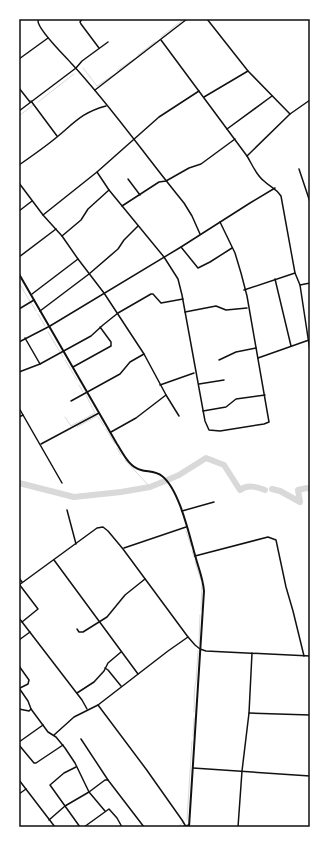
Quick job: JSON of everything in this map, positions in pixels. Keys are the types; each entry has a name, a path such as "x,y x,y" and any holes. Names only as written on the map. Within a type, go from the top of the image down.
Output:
{"main road":[{"path":"19,274 117,444 129,462 136,468 163,476 174,491 182,511 202,576 204,591 189,826"}],"street":[{"path":"39,19 38,25 48,38 95,90 106,106 184,203 192,216 200,235"},
{"path":"82,19 80,24 99,48"},
{"path":"95,90 187,19"},
{"path":"206,19 248,71 290,114"},
{"path":"19,59 48,38"},
{"path":"160,40 235,139 259,176 275,188 281,196 295,273 300,285 310,351"},
{"path":"19,111 108,42"},
{"path":"204,97 248,71"},
{"path":"19,88 57,136"},
{"path":"43,215 97,172 159,117 199,91"},
{"path":"227,129 272,96"},
{"path":"247,156 290,114 310,100"},
{"path":"19,165 72,123 92,110 106,106"},
{"path":"122,206 159,182 166,181 189,168 201,164 235,139"},
{"path":"299,169 310,202"},
{"path":"97,172 109,190 164,257 178,279 206,426 212,431 230,430 270,422 241,273 220,222"},
{"path":"128,179 140,195"},
{"path":"19,183 43,215 62,236 118,313 144,354 178,416"},
{"path":"19,342 50,326 275,188"},
{"path":"62,236 81,220 88,209 109,190"},
{"path":"19,211 32,201"},
{"path":"40,311 89,274 118,249 124,240 139,226"},
{"path":"19,257 56,229"},
{"path":"181,247 198,268 232,248"},
{"path":"31,295 78,259"},
{"path":"244,290 295,273"},
{"path":"275,280 291,346"},
{"path":"300,285 310,283"},
{"path":"19,372 40,364 91,336 118,313 151,294 153,294 161,303 183,299"},
{"path":"19,309 34,300"},
{"path":"185,312 216,306 226,310 248,308"},
{"path":"73,368 111,346 111,342 100,327"},
{"path":"25,338 40,364"},
{"path":"258,358 309,340"},
{"path":"219,360 236,352 256,348"},
{"path":"71,401 120,374 130,362 144,354"},
{"path":"160,385 195,373"},
{"path":"199,384 224,380"},
{"path":"203,411 226,407 236,399 265,394"},
{"path":"111,432 136,418 166,395"},
{"path":"19,408 62,483"},
{"path":"41,444 99,413"},
{"path":"19,417 23,415"},
{"path":"182,511 214,502"},
{"path":"66,510 76,544"},
{"path":"123,549 186,527"},
{"path":"22,622 38,609 19,585 97,528 103,528 108,531 123,549 188,637 200,649 206,651 310,656"},
{"path":"195,556 268,537 276,540 286,587 304,656"},
{"path":"54,560 138,674"},
{"path":"19,578 22,582"},
{"path":"77,629 79,632 83,632 100,622 114,610 130,591 145,579"},
{"path":"19,618 77,693 88,710"},
{"path":"19,640 30,632"},
{"path":"54,735 74,718 98,704 188,637"},
{"path":"77,693 94,682 108,663 121,652"},
{"path":"238,827 242,772 249,713 252,653"},
{"path":"19,666 29,680 28,684 19,688 28,701 31,709 48,732 54,735 63,745 72,758 89,792 105,811"},
{"path":"105,668 121,686"},
{"path":"98,704 185,825"},
{"path":"19,709 29,711 31,709"},
{"path":"249,713 310,715"},
{"path":"43,725 19,743 34,763 63,745"},
{"path":"81,739 108,780 144,827"},
{"path":"76,767 64,773 50,785 80,827"},
{"path":"193,768 310,776"},
{"path":"19,780 54,827"},
{"path":"49,820 65,806 89,792 105,780 108,780"},
{"path":"19,794 26,790"},
{"path":"84,827 109,809 122,827"},
{"path":"181,827 185,825 189,826"}],"waterway":[{"path":"161,37 184,19"},
{"path":"138,55 155,42"},
{"path":"117,71 134,59"},
{"path":"83,68 97,86 113,75"},
{"path":"38,102 74,74"},
{"path":"19,116 33,105"},
{"path":"19,283 36,311"},
{"path":"38,314 45,326"},
{"path":"48,332 63,357"},
{"path":"65,360 77,380"},
{"path":"79,385 83,392"},
{"path":"65,417 71,426 95,413 86,395"},
{"path":"77,427 97,416"},
{"path":"98,417 104,426"},
{"path":"106,429 115,444"},
{"path":"117,448 121,455"},
{"path":"19,483 74,497 121,492 150,487 179,475 206,458 224,465 240,490 246,487 256,487 265,490"},
{"path":"125,460 150,487"},
{"path":"272,489 280,491 300,502 298,490 307,488 310,489"},
{"path":"186,531 191,546"},
{"path":"192,551 194,557"},
{"path":"195,562 201,580"},
{"path":"201,610 202,583"},
{"path":"199,644 200,615"},
{"path":"194,712 194,693 198,651"},
{"path":"193,736 194,718"},
{"path":"187,820 192,741"},
{"path":"177,827 184,822"}]}
